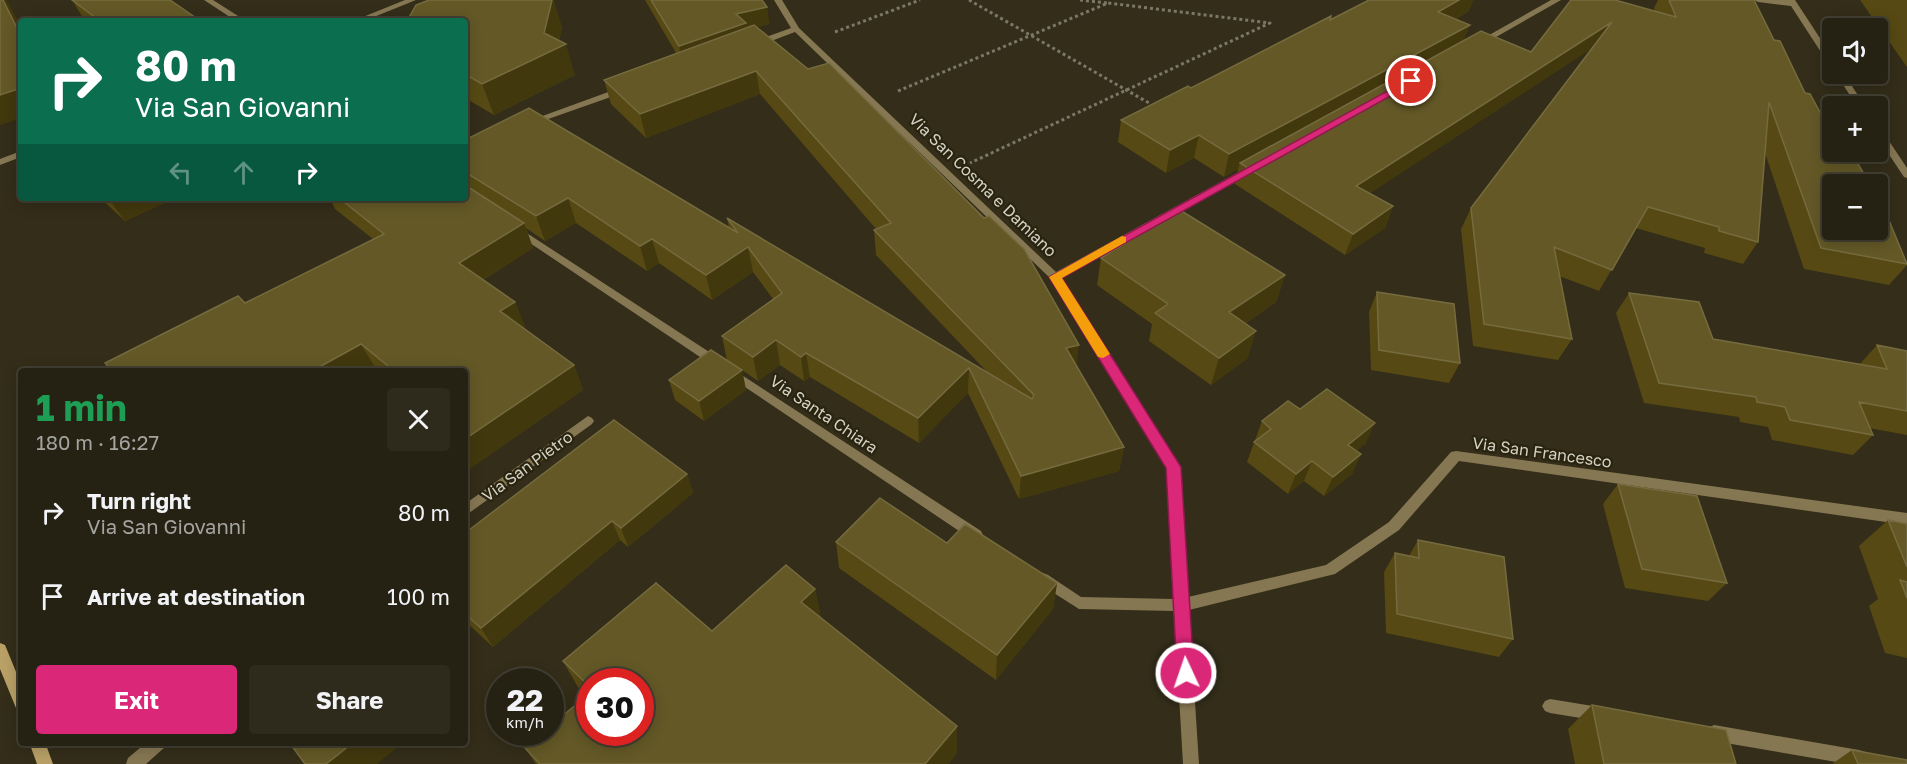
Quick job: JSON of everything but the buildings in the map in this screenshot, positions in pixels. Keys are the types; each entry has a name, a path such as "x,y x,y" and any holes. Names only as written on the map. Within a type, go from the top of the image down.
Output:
{"street":[{"path":"208,0 238,18"},
{"path":"365,18 412,0"},
{"name":"Via San Cosma e Damiano","path":"778,0 796,29 1055,277 1173,467 1191,764"},
{"path":"1473,46 1557,0"},
{"path":"1758,0 1792,2 1822,47"},
{"path":"741,49 796,29"},
{"path":"520,126 630,87"},
{"path":"1888,146 1907,175"},
{"path":"0,162 18,155"},
{"path":"1055,277 1264,161"},
{"name":"Via Santa Chiara","path":"505,221 990,544"},
{"name":"Via San Pietro","path":"468,509 588,421"},
{"name":"Via San Francesco","path":"1182,605 1330,570 1394,526 1456,456 1907,519"},
{"path":"1030,570 1080,603 1182,605"},
{"path":"0,650 18,695"},
{"path":"1550,706 1619,717"},
{"path":"1700,731 1874,760"},
{"path":"38,746 45,764"},
{"path":"134,764 154,746"}],"path":[{"path":"809,41 920,0"},
{"path":"969,0 1149,103"},
{"path":"947,174 1270,23 1080,0"},
{"path":"872,102 1108,3"}],"slow traffic":[{"path":"1103,354 1055,277 1122,240"}],"route":[{"path":"1186,673 1173,467 1055,277 1411,81"}]}
